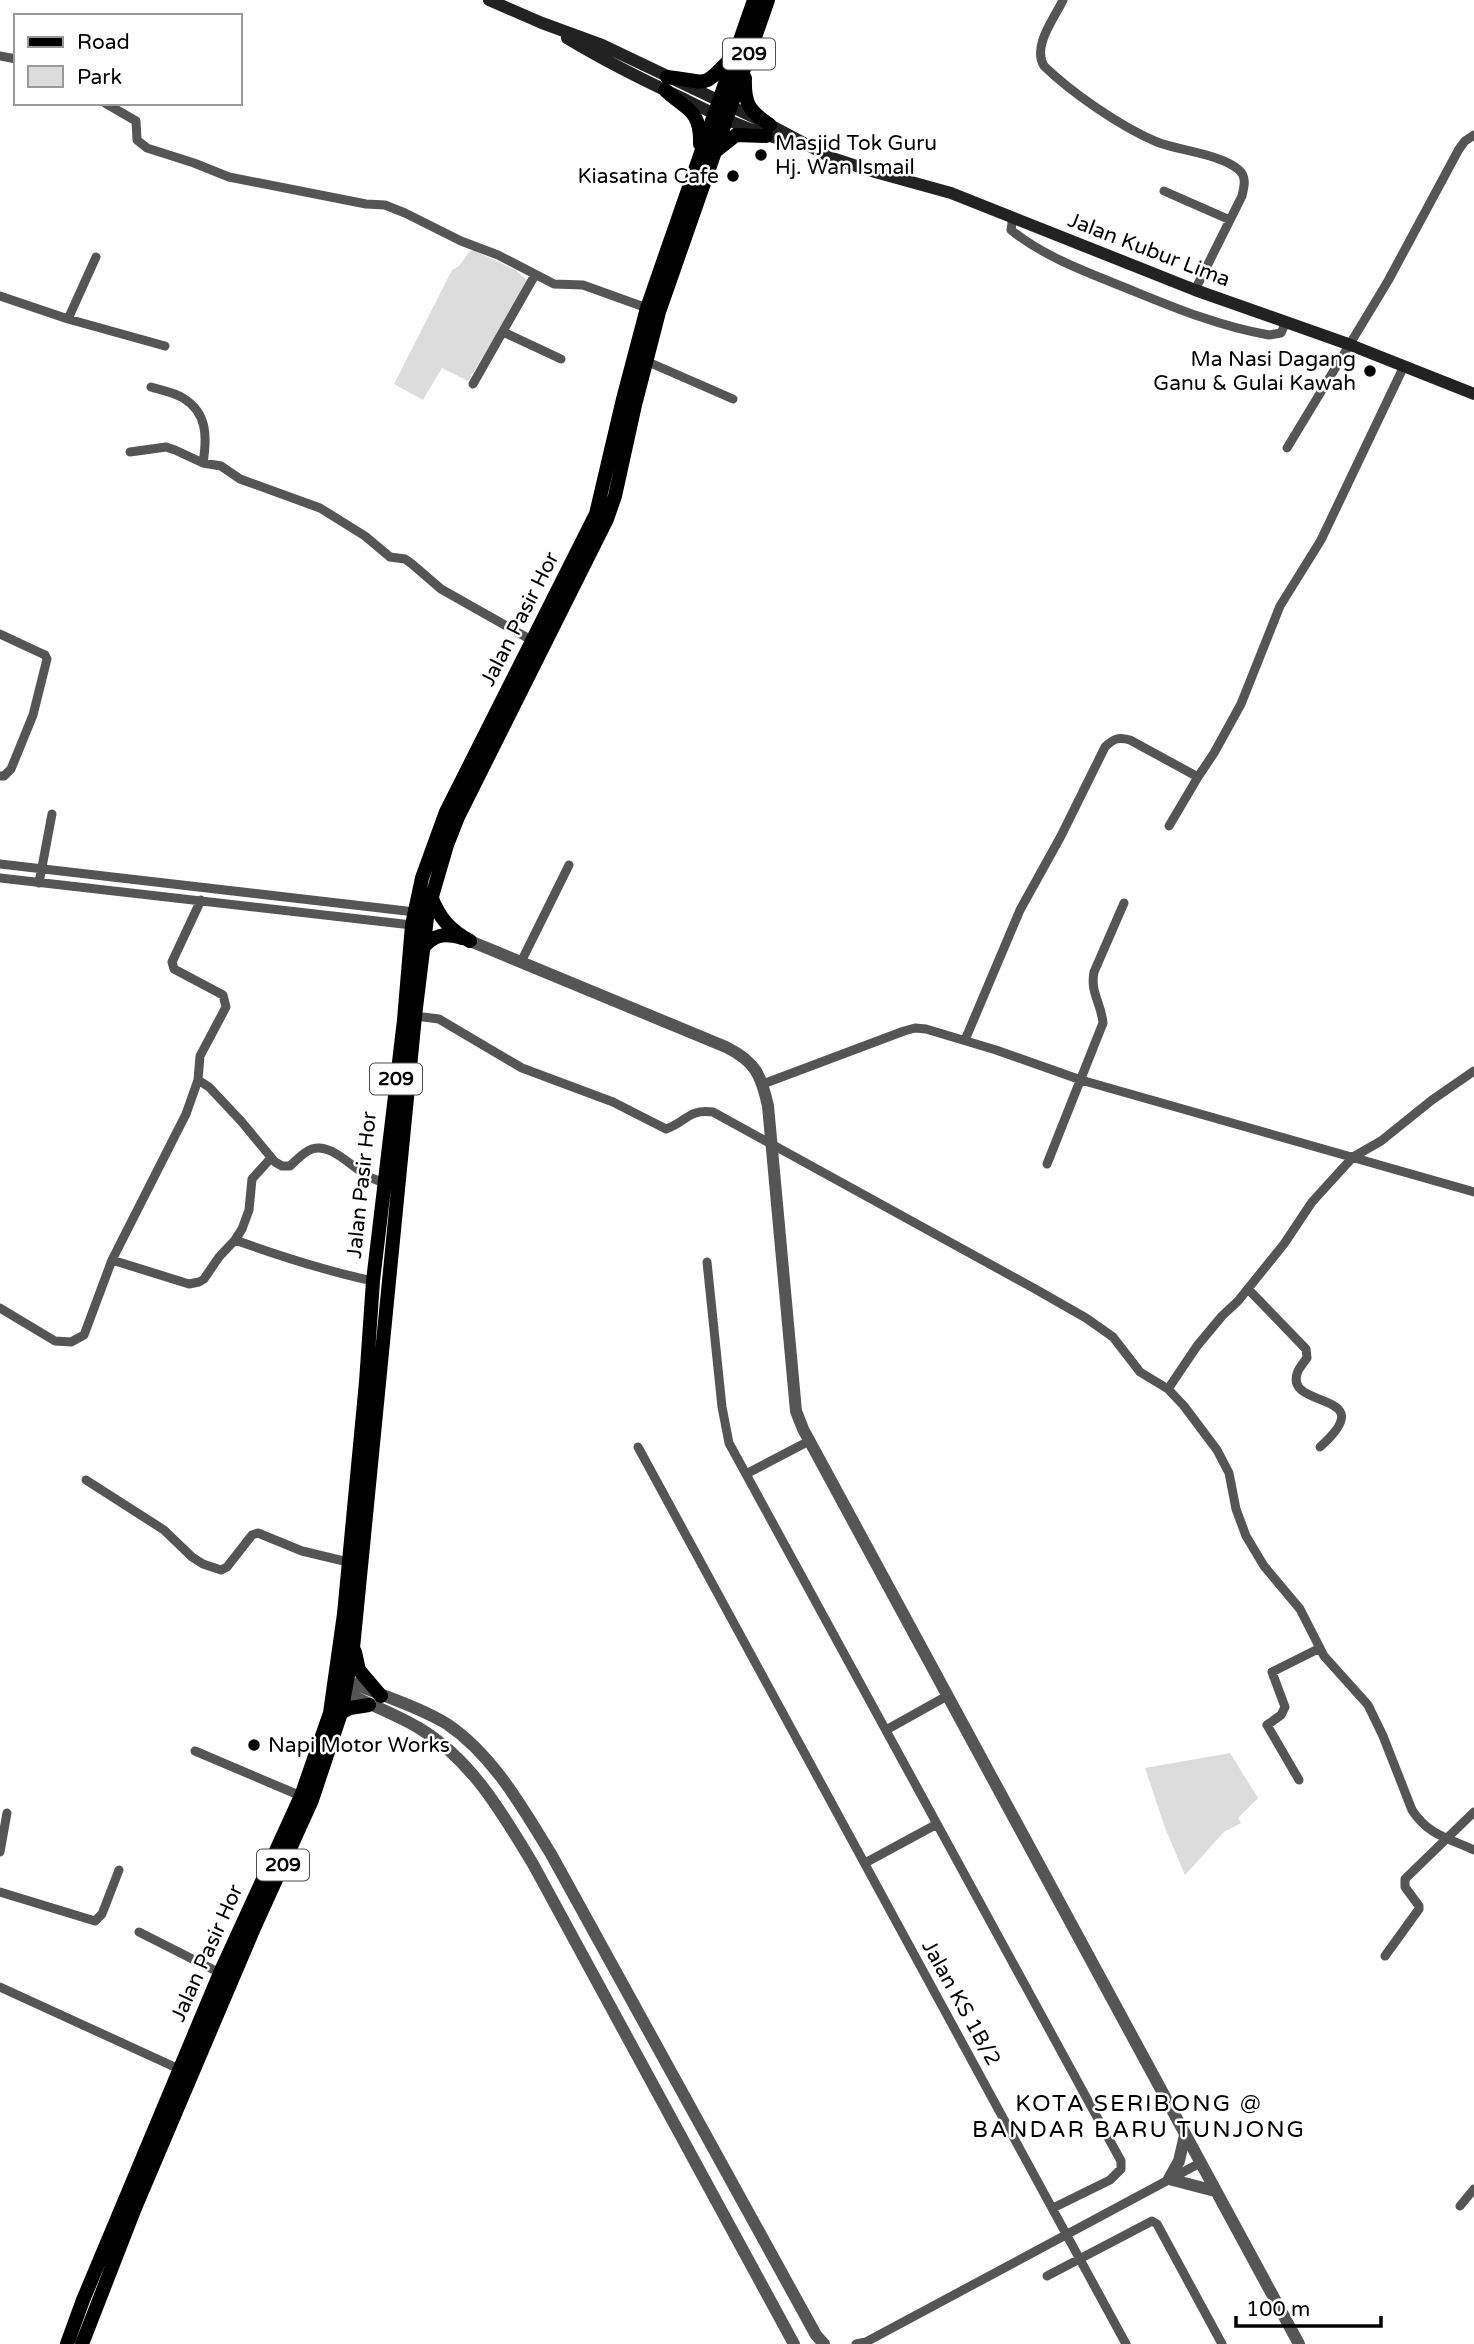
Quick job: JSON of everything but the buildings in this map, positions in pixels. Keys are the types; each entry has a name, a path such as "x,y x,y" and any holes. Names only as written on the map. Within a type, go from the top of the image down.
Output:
{"main road":[{"name":"Jalan Kubur Lima","path":"489,0 602,45 666,84 768,131 874,172 951,193 1195,290 1348,344 1474,394"},
{"name":"Jalan Pasir Hor","path":"67,2344 219,1973 301,1796 330,1713 348,1562 373,1281 404,1020 413,919 429,856 446,812 596,514 622,399 647,308 722,111 754,0"},
{"name":"Jalan Pasir Hor","path":"722,111 745,66 768,0"},
{"path":"666,84 701,83 716,75 737,52"},
{"path":"745,66 744,93 747,102 768,131"},
{"path":"666,84 696,119 707,153 736,135 768,131"},
{"name":"Jalan Pasir Hor","path":"82,2344 139,2196 312,1800 341,1713 353,1648 415,1016 430,896 458,817 607,519 615,496 659,312 707,153"},
{"path":"430,896 440,917 454,932 470,941"},
{"path":"422,949 430,940 440,935 470,941"},
{"path":"341,1713 375,1701 359,1670 353,1648"}],"street":[{"path":"1063,0 1040,47 1039,57 1044,66 1125,125 1158,142 1217,160 1243,174 1245,184 1242,196 1195,290"},
{"path":"108,105 136,121 135,136 147,148 229,177 366,204 385,205 461,241 498,255 554,284 583,285 647,308"},
{"path":"1287,448 1388,281 1459,149 1474,135"},
{"path":"1164,191 1230,220"},
{"path":"1013,217 1011,230 1030,246 1186,312 1269,335 1281,333 1286,322"},
{"path":"68,319 96,257"},
{"path":"473,384 535,275"},
{"path":"0,296 68,319 165,346"},
{"path":"503,332 561,359"},
{"path":"646,361 733,399"},
{"path":"1169,826 1241,704 1280,606 1321,540 1404,366"},
{"path":"150,387 183,397 196,410 206,427 203,463"},
{"path":"130,452 166,447 203,463 221,466 240,479 320,508 365,536 390,557 405,559 441,589 533,641"},
{"path":"0,634 45,655 47,659 33,715 11,769 4,776 0,776"},
{"path":"965,1040 1020,910 1067,825 1105,747 1112,740 1130,740 1198,777"},
{"path":"39,883 52,814"},
{"path":"0,864 413,919"},
{"path":"521,962 569,865"},
{"path":"0,878 413,919"},
{"path":"0,1308 55,1341 71,1342 84,1335 112,1260 186,1114 198,1080 200,1056 226,1007 223,995 174,969 172,962 201,900"},
{"path":"1047,1164 1103,1023 1102,1010 1092,984 1094,972 1124,903"},
{"path":"470,941 726,1047 748,1060 758,1071 768,1106 773,1147 796,1411 809,1441 1299,2344"},
{"path":"415,1016 439,1019 523,1068 613,1102 666,1129 674,1127 694,1112 713,1112 1086,1318 1122,1347 1140,1372 1168,1389 1200,1426 1225,1463 1236,1509 1246,1536 1265,1566 1300,1609 1320,1647 1335,1668 1368,1705 1412,1810 1425,1828 1474,1850"},
{"path":"763,1084 915,1028 926,1029 1081,1080 1474,1192"},
{"path":"1168,1389 1204,1338 1284,1244 1312,1202 1353,1157 1381,1141 1474,1071"},
{"path":"198,1080 209,1087 271,1158 282,1166 290,1166 312,1149 321,1148 331,1151 371,1179 385,1182"},
{"path":"112,1260 189,1284 204,1279 235,1240 249,1210 252,1179 271,1158"},
{"path":"235,1240 306,1264 373,1281"},
{"path":"707,1262 722,1407 729,1443 1121,2161 1121,2169 1110,2180 1053,2208"},
{"path":"1248,1289 1306,1349 1307,1358 1296,1379 1299,1387 1308,1395 1340,1410 1343,1416 1342,1424 1336,1433 1320,1447"},
{"path":"746,1474 809,1441"},
{"name":"Jalan KS 1B/2","path":"638,1447 1126,2344"},
{"path":"86,1480 155,1524 192,1557 210,1568 221,1570 227,1567 251,1535 258,1533 302,1551 348,1562"},
{"path":"1299,1780 1267,1725 1281,1715 1285,1707 1272,1672 1320,1647"},
{"path":"347,1687 428,1734 449,1749 479,1781 533,1864 793,2344"},
{"path":"886,1730 947,1696"},
{"path":"375,1701 445,1723 471,1744 495,1770 524,1811 551,1854 816,2335 824,2344"},
{"path":"195,1751 301,1796"},
{"path":"1385,1956 1419,1909 1405,1887 1405,1879 1474,1812"},
{"path":"0,1852 8,1813"},
{"path":"866,1864 937,1824"},
{"path":"0,1892 95,1921 102,1914 119,1870"},
{"path":"139,1932 219,1973"},
{"path":"0,1987 179,2069"},
{"path":"606,1998 624,1989"},
{"path":"1170,2179 1179,2161 1185,2135"},
{"path":"862,2343 1200,2163"},
{"path":"1170,2179 1216,2191"},
{"path":"1460,2206 1474,2189"},
{"path":"1047,2276 1152,2221 1157,2224 1222,2344"}],"green space":[{"path":"474,250 515,270 528,281 468,381 442,368 423,400 394,384 452,270"},
{"path":"1230,1753 1258,1798 1238,1818 1241,1823 1224,1832 1185,1875 1165,1828 1145,1768"}],"place":[{"name":"Masjid Tok Guru Hj. Wan Ismail","path":"761,155"},
{"name":"Kiasatina Cafe","path":"733,176"},
{"name":"Ma Nasi Dagang Ganu & Gulai Kawah","path":"1370,371"},
{"name":"Napi Motor Works","path":"254,1745"}],"district":[{"name":"KOTA SERIBONG @ BANDAR BARU TUNJONG","path":"1139,2117"}]}
